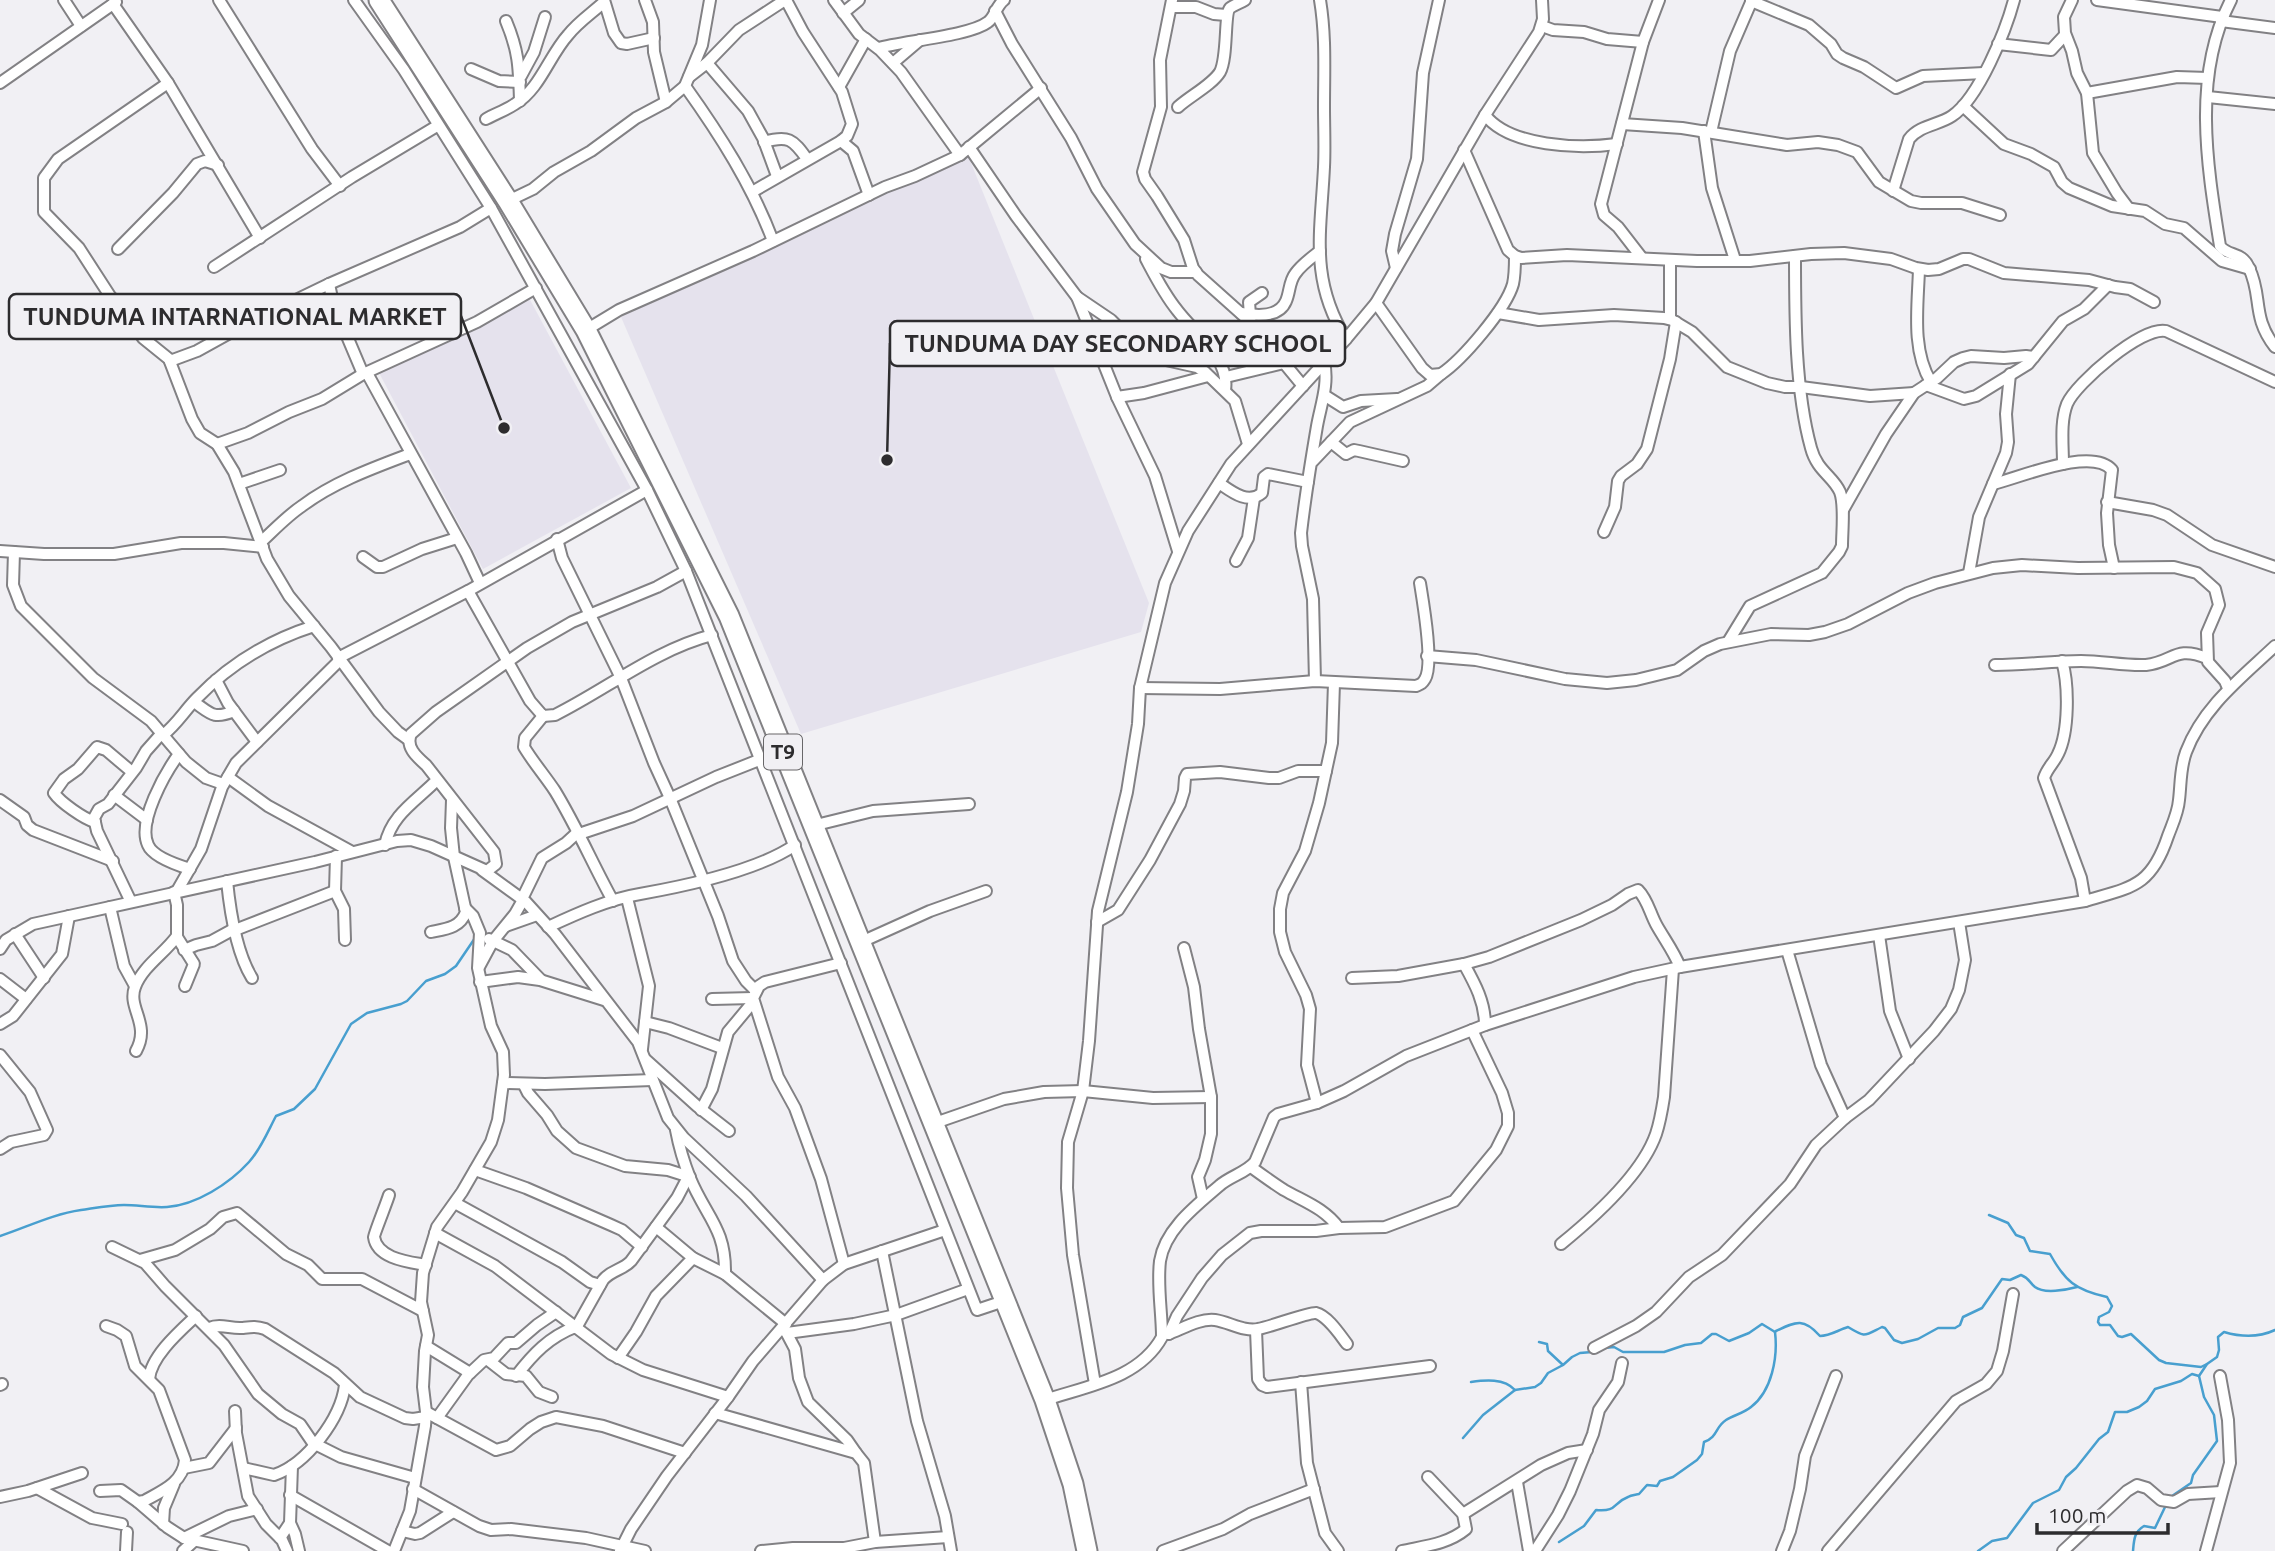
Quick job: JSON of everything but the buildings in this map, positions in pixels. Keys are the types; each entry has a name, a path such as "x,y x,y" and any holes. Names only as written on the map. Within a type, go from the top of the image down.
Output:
{"highway":[{"name":"T9","path":"379,0 411,66 431,98 499,204 586,330 732,622 1045,1400 1073,1484 1087,1551"}],"street":[{"path":"64,0 82,26"},
{"path":"219,0 312,149 340,186"},
{"path":"354,0 411,66"},
{"path":"645,0 653,22 654,52 666,102"},
{"path":"687,82 702,45 710,0"},
{"path":"170,361 197,351 329,284 460,227 499,204 533,189 636,118 666,102 739,30 785,0 839,87 852,124 847,136 841,141 752,192"},
{"path":"834,0 866,39 893,63 960,155"},
{"path":"843,13 859,0"},
{"path":"878,48 981,26 989,22 1004,0"},
{"path":"1178,107 1213,80 1221,69 1227,38 1226,15 1230,8 1245,0"},
{"path":"1320,0 1325,89 1325,165 1320,266 1326,300 1346,339"},
{"path":"1396,268 1392,251 1417,159 1423,73 1439,0"},
{"path":"1096,1384 1073,1255 1067,1188 1068,1143 1083,1091 1098,911 1128,793 1138,724 1140,688 1165,583 1188,531 1231,464 1376,303 1485,115 1536,38 1542,26 1542,0"},
{"path":"1642,258 1618,227 1604,215 1601,208 1643,42 1659,0"},
{"path":"1735,260 1712,188 1708,132 1730,51 1751,0 1813,28 1843,58 1864,67 1896,88 1923,76 1984,73"},
{"path":"1894,191 1911,135 1952,116 1963,106 1998,44 2014,0"},
{"path":"2073,0 2064,17 2066,35 2077,73 2087,93 2093,153 2129,209"},
{"path":"2097,0 2275,28"},
{"path":"2231,0 2222,19 2210,60 2207,156 2220,246 2225,252 2239,255 2250,269 2259,319 2275,347"},
{"path":"486,119 520,101 541,76 553,53 567,36 604,1 614,33 621,43 654,38"},
{"path":"0,83 116,2 168,83 260,238"},
{"path":"1226,15 1172,3 1160,60 1161,107 1143,172 1184,240 1196,272 1264,334 1303,386"},
{"path":"995,11 1071,138 1097,189 1141,250 1160,286 1177,310 1220,361 1226,377 1225,390"},
{"path":"520,80 534,52 545,17"},
{"path":"506,21 515,43 520,101"},
{"path":"1542,26 1553,30 1584,32 1607,39 1643,42"},
{"path":"1998,44 2051,50 2066,35"},
{"path":"893,63 923,38"},
{"path":"839,87 866,39"},
{"path":"707,63 748,111 777,176"},
{"path":"471,69 499,81 520,80"},
{"path":"2087,93 2177,77 2208,78"},
{"path":"687,82 752,192 773,241"},
{"path":"168,83 58,159 44,178 44,212 79,248 110,296 127,313 143,338 170,361 200,433 224,452 267,559 289,596 379,712 409,740"},
{"path":"586,330 619,310 960,155 1041,88"},
{"path":"2208,97 2275,104"},
{"path":"431,98 437,125 499,204 536,288 647,490 686,571 977,1310 1004,1301"},
{"path":"1963,106 2004,144 2031,154 2054,167 2062,182 2069,188 2103,203 2146,211 2165,224 2183,228 2222,261 2250,269"},
{"path":"1485,115 1506,131 1536,141 1595,147 1617,145"},
{"path":"1622,124 1708,132 1777,144 1818,142 1850,149 1863,158 1879,182 1916,203 1962,203 2000,215"},
{"path":"214,267 437,125"},
{"path":"764,142 784,138 792,140 807,159"},
{"path":"841,141 853,151 869,195"},
{"path":"969,147 1016,216 1077,297 1117,397 1155,476 1178,551"},
{"path":"1464,150 1508,250 1521,258 1567,254 1670,260 1735,260 1827,253 1860,254 1901,262 1919,269 1938,269 1969,259 2004,273 2089,279 2135,290 2154,302"},
{"path":"118,249 197,164 205,161 218,165"},
{"path":"1141,250 1161,268 1171,272 1196,272"},
{"path":"1244,314 1269,314 1281,309 1286,303 1290,282 1320,251"},
{"path":"1313,461 1350,422 1427,386 1465,351 1498,313 1513,285 1515,256"},
{"path":"1728,642 1750,606 1814,577 1828,567 1841,549 1843,510 1840,492 1820,470 1811,449 1801,387 1796,329 1795,256"},
{"path":"1604,532 1615,507 1618,481 1637,464 1647,449 1670,359 1673,320 1670,260"},
{"path":"1919,269 1919,350 1929,383 1955,396 1970,398 2025,367 2063,321 2084,309 2108,285"},
{"path":"329,284 333,303 365,374 480,583"},
{"path":"217,444 322,398 365,374 477,321 536,288"},
{"path":"1244,314 1249,302 1262,293"},
{"path":"1077,297 1111,320 1137,346 1157,358 1197,367 1225,390 1235,401 1248,444"},
{"path":"1376,303 1422,368 1430,375 1441,374"},
{"path":"1498,313 1539,320 1614,315 1673,320 1701,339 1719,361 1734,371 1774,385 1870,396 1914,393"},
{"path":"2063,464 2064,414 2068,402 2111,357 2144,335 2159,330 2165,331 2275,382"},
{"path":"1843,510 1886,434 1914,393 1954,362 1971,356 2034,357"},
{"path":"580,369 600,357"},
{"path":"1315,681 1313,599 1301,534 1327,374 1324,362"},
{"path":"1226,377 1284,363"},
{"path":"1969,573 1979,517 2003,465 2008,442 2006,414 2011,374"},
{"path":"1117,397 1144,393 1208,376"},
{"path":"1324,396 1343,407 1362,401 1400,400"},
{"path":"1331,442 1346,454 1354,450 1403,461"},
{"path":"0,551 114,554 181,543 262,545 301,506 364,472 410,454"},
{"path":"1993,484 2063,464 2102,462 2109,466 2112,472 2107,502 2108,535 2114,568"},
{"path":"239,484 280,470"},
{"path":"1236,561 1248,538 1254,498 1262,492 1264,477 1268,474 1308,482"},
{"path":"1219,483 1236,494 1254,498"},
{"path":"184,986 194,966 177,936 176,891 201,849 226,781 236,763 339,659 468,591 647,490"},
{"path":"2107,502 2167,515 2212,545 2275,567"},
{"path":"363,557 377,567 383,567 422,549 457,538"},
{"path":"557,540 562,558 621,678 733,961 754,997 778,1077 795,1108 821,1179 844,1264"},
{"path":"14,552 13,585 22,606 93,678 151,721 179,754 206,778 226,781 352,852"},
{"path":"1427,656 1476,660 1565,679 1607,683 1636,680 1677,670 1707,649 1728,642 1779,633 1809,635 1825,632 1848,624 1917,589 1993,568 2022,565 2184,569 2197,573 2216,589 2219,605 2207,633 2207,658 2228,688"},
{"path":"482,870 487,871 496,864 494,852 415,755 409,745 414,729 508,660 572,622 657,587 686,571"},
{"path":"1140,688 1220,689 1315,681 1416,686 1425,680 1427,656 1425,611 1420,583"},
{"path":"468,591 530,701 543,716"},
{"path":"613,901 579,833 554,790 524,747 525,738 543,716 555,715 635,669 732,622"},
{"path":"94,822 99,808 108,804 146,751 216,680 275,640 314,626"},
{"path":"1166,1335 1161,1258 1170,1238 1180,1222 1203,1199 1225,1181 1251,1167 1274,1117 1317,1103 1406,1056 1472,1030 1634,977 2085,901 2127,889 2148,877 2163,852 2177,811 2185,754 2209,710 2228,688 2275,646"},
{"path":"1995,666 2062,661 2143,665 2155,664 2171,655 2187,652 2207,658"},
{"path":"2062,661 2067,687 2065,719 2058,756 2047,769 2044,778 2081,878 2085,901"},
{"path":"216,680 257,742"},
{"path":"1317,1103 1307,1065 1310,1009 1285,952 1280,932 1280,909 1283,893 1305,852 1326,771 1334,727 1335,683"},
{"path":"194,702 206,713 214,715 234,710"},
{"path":"131,902 94,822 81,816 54,793 97,747 106,750 132,772"},
{"path":"179,754 161,785 146,820 145,831 148,846 167,860 190,869"},
{"path":"478,968 522,900 542,858 551,851 579,833 633,816 759,760"},
{"path":"1097,922 1118,909 1150,860 1180,804 1187,774 1220,772 1279,778 1298,771 1326,771"},
{"path":"384,845 389,828 437,780"},
{"path":"114,796 146,820"},
{"path":"0,800 24,817 33,830 113,861"},
{"path":"431,932 456,926 463,919 465,908 454,857 452,800"},
{"path":"812,826 873,811 969,804"},
{"path":"0,949 9,935 33,923 397,841 411,840 454,857 482,870 522,900 548,927 574,957 642,1049 652,1080 675,1128 746,1196 823,1280"},
{"path":"548,927 613,901 703,880 778,856 795,845"},
{"path":"336,856 335,891 344,909 345,940"},
{"path":"227,881 234,930 244,964 252,978"},
{"path":"1352,978 1398,976 1464,964 1489,957 1581,920 1638,890 1646,900 1656,925 1675,954 1677,968 1661,1115 1655,1137 1622,1186 1600,1210 1561,1244"},
{"path":"184,950 335,891"},
{"path":"859,943 930,911 986,891"},
{"path":"627,898 649,986 642,1049"},
{"path":"110,907 124,966 135,986"},
{"path":"430,1416 423,1387 429,1335 423,1311 422,1279 437,1227 455,1203 491,1142 498,1120 503,1083 503,1052 491,1026 478,968 481,934 465,908"},
{"path":"506,926 537,915"},
{"path":"0,1024 13,1016 62,954 69,916"},
{"path":"1594,1348 1656,1312 1689,1277 1722,1255 1790,1184 1816,1145 1844,1118 1869,1100 1934,1031 1951,1009 1959,990 1965,960 1959,922"},
{"path":"481,934 512,950 541,980"},
{"path":"9,935 44,978"},
{"path":"1880,935 1890,1011 1909,1059"},
{"path":"136,1051 141,1042 142,1030 133,990 140,976 177,936"},
{"path":"1184,948 1194,986 1211,1097 1211,1134 1198,1177 1203,1199"},
{"path":"1787,950 1821,1065 1844,1118"},
{"path":"701,1110 712,1088 728,1032 765,982 841,963"},
{"path":"1464,964 1478,988 1485,1025"},
{"path":"481,982 518,977 541,980 604,1000"},
{"path":"0,979 26,999"},
{"path":"712,999 754,997"},
{"path":"645,1022 722,1048"},
{"path":"1045,1400 1131,1371 1166,1335 1202,1278 1222,1255 1250,1233 1385,1227 1454,1201 1496,1150 1508,1126 1508,1113 1502,1093 1472,1030"},
{"path":"0,1055 30,1091 47,1130 44,1135 11,1142 0,1149"},
{"path":"646,1060 701,1110 729,1131"},
{"path":"503,1083 524,1085 652,1080"},
{"path":"524,1085 527,1093 557,1131 576,1148 625,1166 668,1170 689,1177"},
{"path":"932,1124 1004,1099 1044,1092 1083,1091 1153,1098 1211,1097"},
{"path":"675,1128 689,1177 720,1232 726,1254 725,1274"},
{"path":"1251,1167 1284,1189 1317,1206 1331,1217 1339,1228"},
{"path":"475,1170 535,1192 622,1230 642,1247"},
{"path":"516,1376 557,1334 575,1327 608,1274 628,1265 677,1198 689,1177"},
{"path":"389,1195 375,1231 376,1241 386,1254 426,1265"},
{"path":"455,1203 562,1262 590,1282 600,1285"},
{"path":"140,1260 175,1250 210,1229 223,1217 237,1213 286,1254 308,1265 323,1279 362,1279 423,1311"},
{"path":"656,1227 693,1258 725,1274 786,1328 795,1349 799,1378 808,1402 847,1440 864,1463 875,1542"},
{"path":"621,1549 643,1511 753,1361 786,1328 823,1280 844,1264 945,1230"},
{"path":"435,1233 495,1266 618,1358 643,1370 728,1398"},
{"path":"112,1247 145,1263 209,1328 239,1364 258,1394 282,1414 300,1424 315,1445 414,1484 453,1512 491,1530 511,1529 586,1538 621,1549 646,1551"},
{"path":"882,1251 917,1421 941,1504 951,1551"},
{"path":"618,1358 656,1296 693,1258"},
{"path":"786,1328 854,1324 895,1315 968,1289"},
{"path":"1828,1551 1956,1401 1986,1384 1997,1371 2013,1294"},
{"path":"394,1551 410,1511 430,1416 470,1373 494,1358 508,1342 516,1343 556,1312"},
{"path":"1166,1335 1202,1321 1213,1320 1256,1330 1318,1313 1347,1344"},
{"path":"149,1379 151,1369 159,1357 175,1336 196,1316"},
{"path":"209,1328 223,1325 265,1329 321,1364 368,1401 408,1418 424,1435"},
{"path":"106,1326 126,1336 135,1366 154,1382 163,1398 184,1453 184,1468 164,1508 163,1524"},
{"path":"1256,1330 1259,1382 1267,1387 1430,1366"},
{"path":"426,1346 470,1373"},
{"path":"488,1360 506,1374 526,1376 539,1392 552,1397"},
{"path":"1535,1551 1558,1515 1587,1450 1599,1410 1618,1382 1622,1363"},
{"path":"1782,1551 1798,1500 1805,1456 1836,1376"},
{"path":"2206,1551 2230,1463 2230,1443 2220,1376"},
{"path":"1301,1382 1307,1463 1325,1533 1338,1551"},
{"path":"243,1468 274,1475 292,1466 322,1437 345,1385"},
{"path":"235,1411 248,1496 266,1524 280,1538 286,1551"},
{"path":"715,1413 856,1454"},
{"path":"408,1418 430,1416 496,1450 510,1446 541,1422 556,1417 603,1426 685,1452"},
{"path":"184,1468 208,1464 236,1428"},
{"path":"1463,1514 1542,1465 1568,1453 1587,1450"},
{"path":"292,1466 290,1523 299,1551"},
{"path":"0,1497 82,1473"},
{"path":"1402,1551 1434,1545 1466,1529 1463,1514 1428,1476"},
{"path":"1517,1482 1529,1551"},
{"path":"138,1502 174,1484"},
{"path":"2063,1551 2127,1491 2137,1485 2147,1488 2161,1500 2174,1502 2188,1494 2221,1492"},
{"path":"37,1488 92,1518 125,1528 126,1551"},
{"path":"1163,1551 1223,1529 1250,1514 1314,1489"},
{"path":"100,1491 121,1490 163,1524 189,1539 243,1551"},
{"path":"290,1495 388,1551"},
{"path":"183,1551 189,1539 229,1516 257,1509"},
{"path":"402,1531 415,1534 453,1512"},
{"path":"280,1538 290,1523"},
{"path":"761,1551 844,1548 875,1542 948,1536"}],"shaded area":[{"path":"967,153 1149,603 1141,632 801,734 621,317"},
{"path":"528,296 631,488 483,569 377,369"}],"waterway":[{"path":"0,1236 71,1212 119,1205 167,1207 189,1202 211,1192 249,1162 261,1146 276,1116 294,1109 315,1089 351,1024 367,1013 407,1001 426,981 445,974 456,966 475,938"},
{"path":"1989,1215 2008,1223 2016,1235 2024,1238 2030,1251 2050,1254 2072,1283 2107,1297 2112,1306 2109,1312 2099,1317 2100,1325 2110,1325 2118,1336 2131,1334 2159,1360 2166,1363 2201,1367 2207,1364"},
{"path":"1776,1331 1800,1323 1809,1326 1820,1336 1848,1327 1865,1334 1882,1327 1894,1340 1902,1343 1918,1339 1938,1328 1955,1328 1960,1325 1963,1317 1982,1308 2002,1279 2010,1280 2021,1275 2035,1287 2049,1291 2077,1287"},
{"path":"1604,1348 1614,1347 1623,1352 1664,1352 1701,1343 1712,1334 1729,1341 1762,1324 1775,1332"},
{"path":"2172,1496 2191,1483 2193,1475 2217,1441 2214,1415 2204,1397 2199,1376 2207,1364 2217,1357 2218,1337 2224,1332 2250,1336 2275,1330"},
{"path":"1559,1542 1584,1526 1596,1510 1612,1508 1623,1499 1639,1494 1647,1485 1657,1486 1660,1481 1673,1477 1697,1460 1702,1454 1704,1442 1712,1437 1722,1423 1748,1409 1764,1392 1772,1373 1775,1332"},
{"path":"1539,1342 1547,1344 1548,1351 1563,1365"},
{"path":"1463,1438 1483,1415 1515,1390 1535,1387 1548,1373 1572,1357 1592,1352"},
{"path":"1978,1551 1992,1541 2007,1538 2033,1503 2059,1490 2066,1477 2108,1432 2115,1412 2127,1412 2139,1407 2155,1389 2181,1381 2192,1374 2199,1376"},
{"path":"1471,1382 1500,1382 1515,1390"},
{"path":"2133,1551 2138,1531 2144,1526 2155,1528 2166,1505"}],"place":[{"name":"TUNDUMA INTARNATIONAL MARKET","path":"504,428"},
{"name":"TUNDUMA DAY SECONDARY SCHOOL","path":"887,460"}]}
